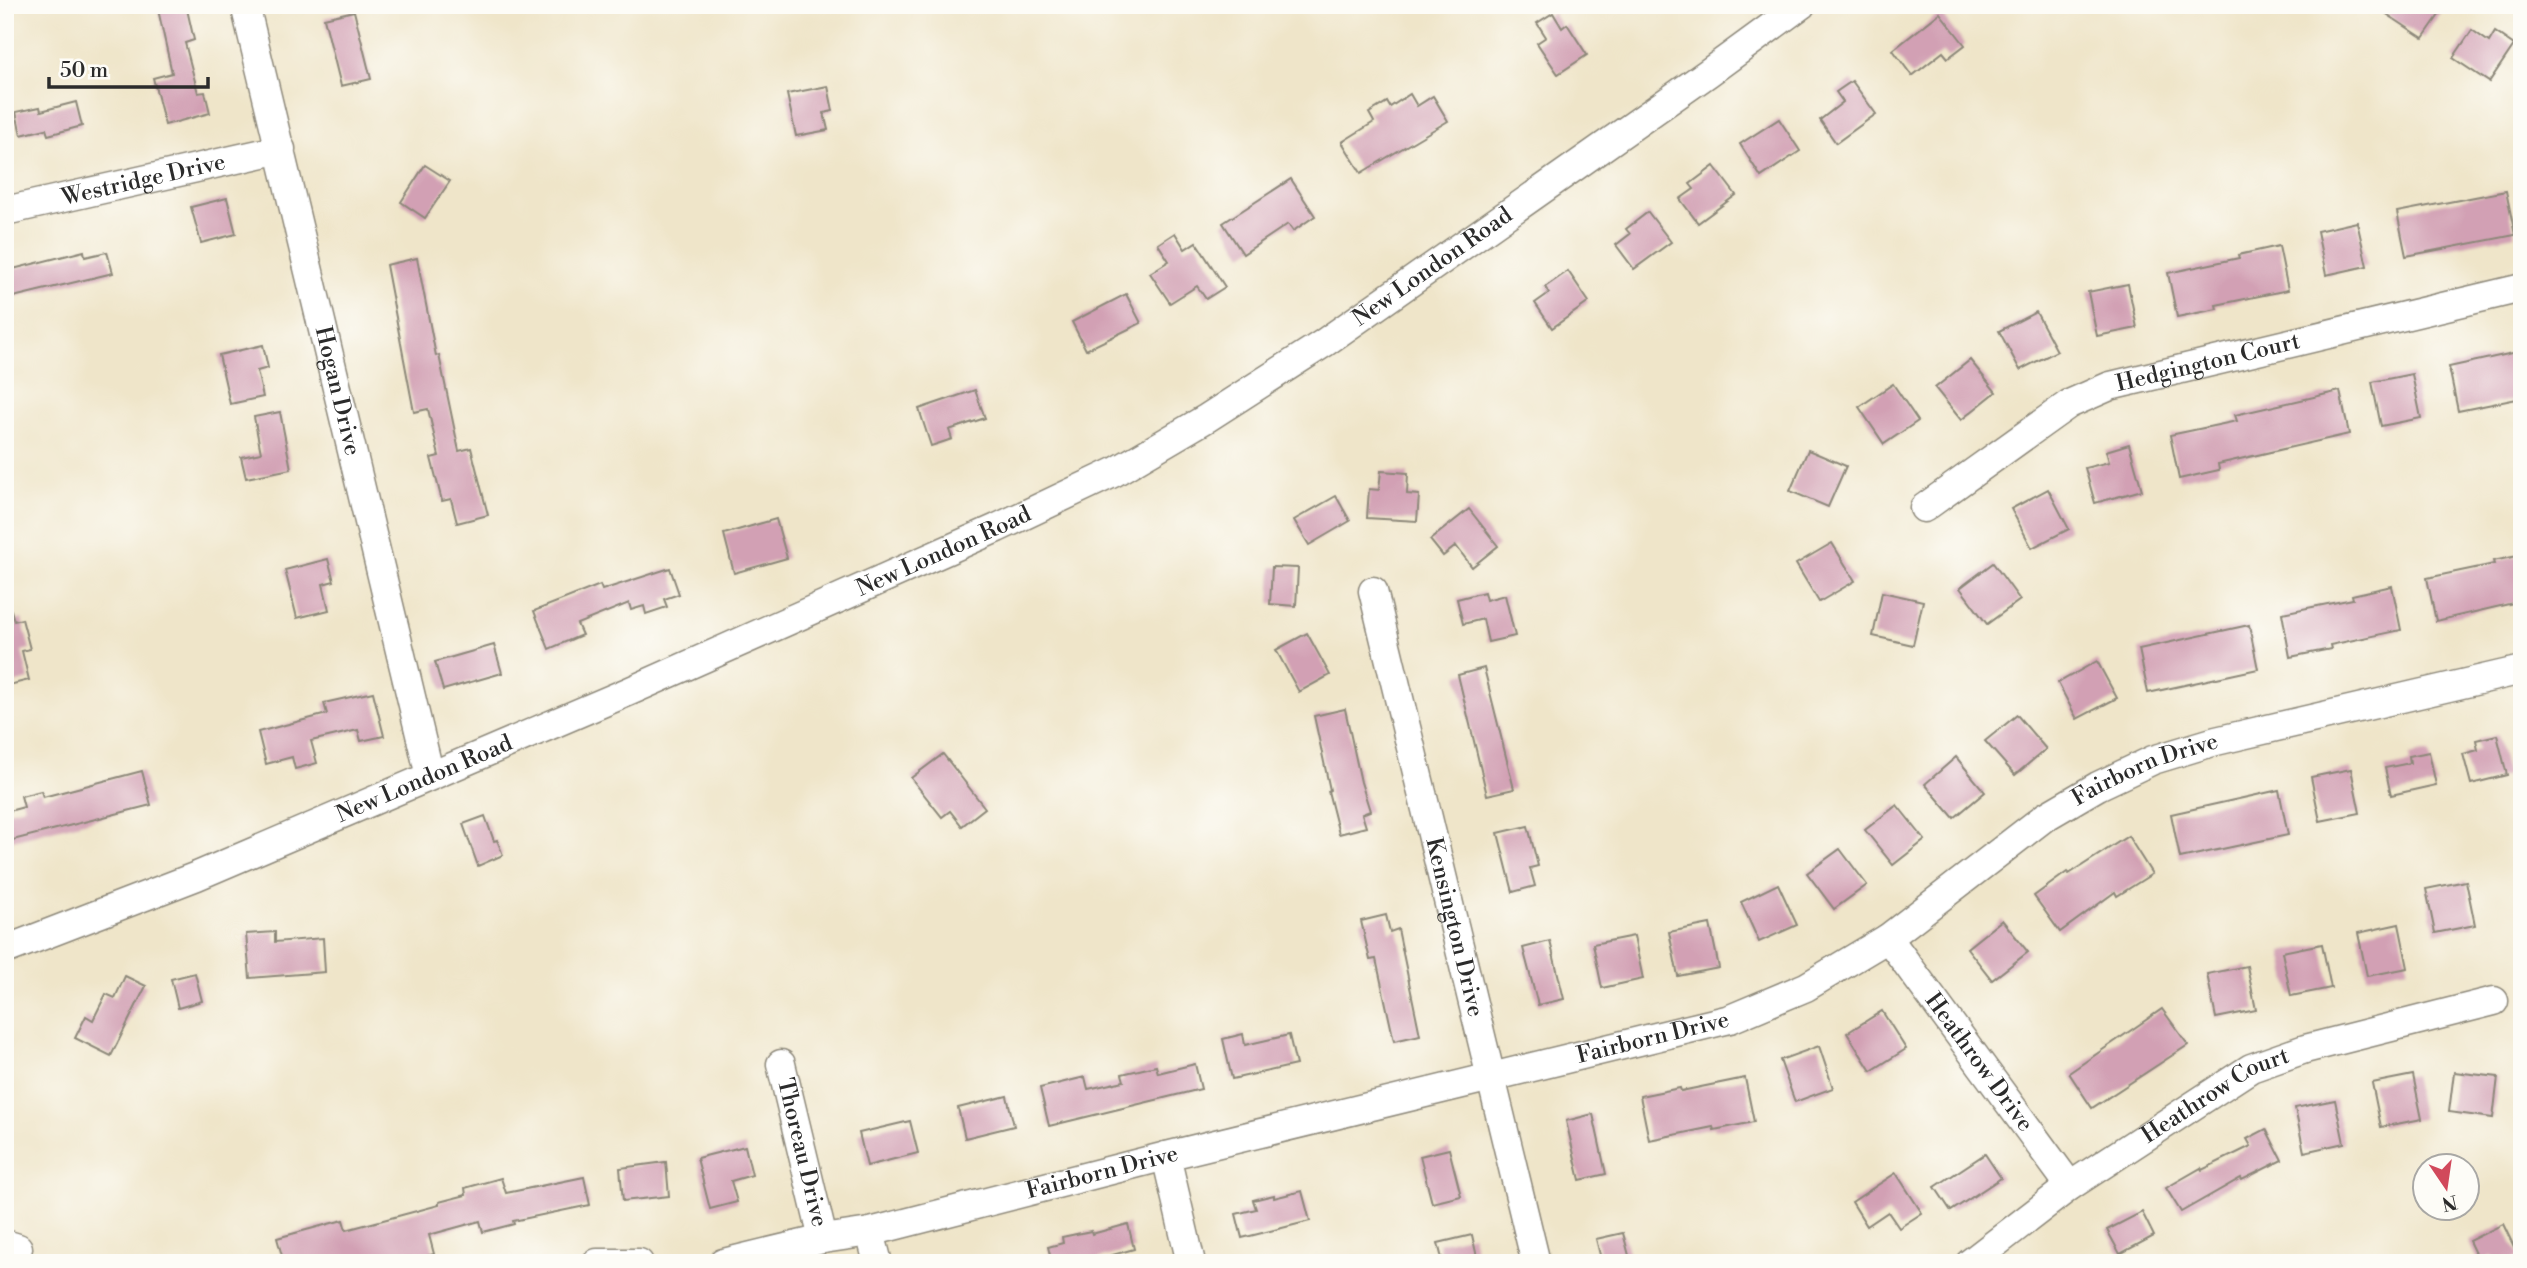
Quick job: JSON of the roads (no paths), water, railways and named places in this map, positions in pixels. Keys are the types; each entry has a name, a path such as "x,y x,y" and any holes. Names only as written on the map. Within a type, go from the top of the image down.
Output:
{"street":[{"name":"Hogan Drive","path":"245,5 430,776"},
{"name":"New London Road","path":"5,950 197,876 655,680 1115,472 1207,418 1324,343 1801,5"},
{"name":"Westridge Drive","path":"5,211 281,149"},
{"name":"Hedgington Court","path":"1924,508 2069,404 2110,386 2522,288"},
{"name":"Kensington Drive","path":"1373,592 1536,1263"},
{"name":"Fairborn Drive","path":"723,1263 823,1239 870,1232 1166,1156 1730,1019 1806,987 1888,938 2045,817 2098,786 2153,760 2216,741 2522,670"},
{"name":"Heathrow Drive","path":"1888,938 2070,1186"},
{"name":"Heathrow Court","path":"1970,1263 2070,1186 2251,1068 2305,1049 2494,1001"},
{"name":"Thoreau Drive","path":"780,1065 823,1239"},
{"path":"1166,1156 1191,1263"},
{"path":"870,1232 878,1263"},
{"path":"597,1263 639,1263"}]}
